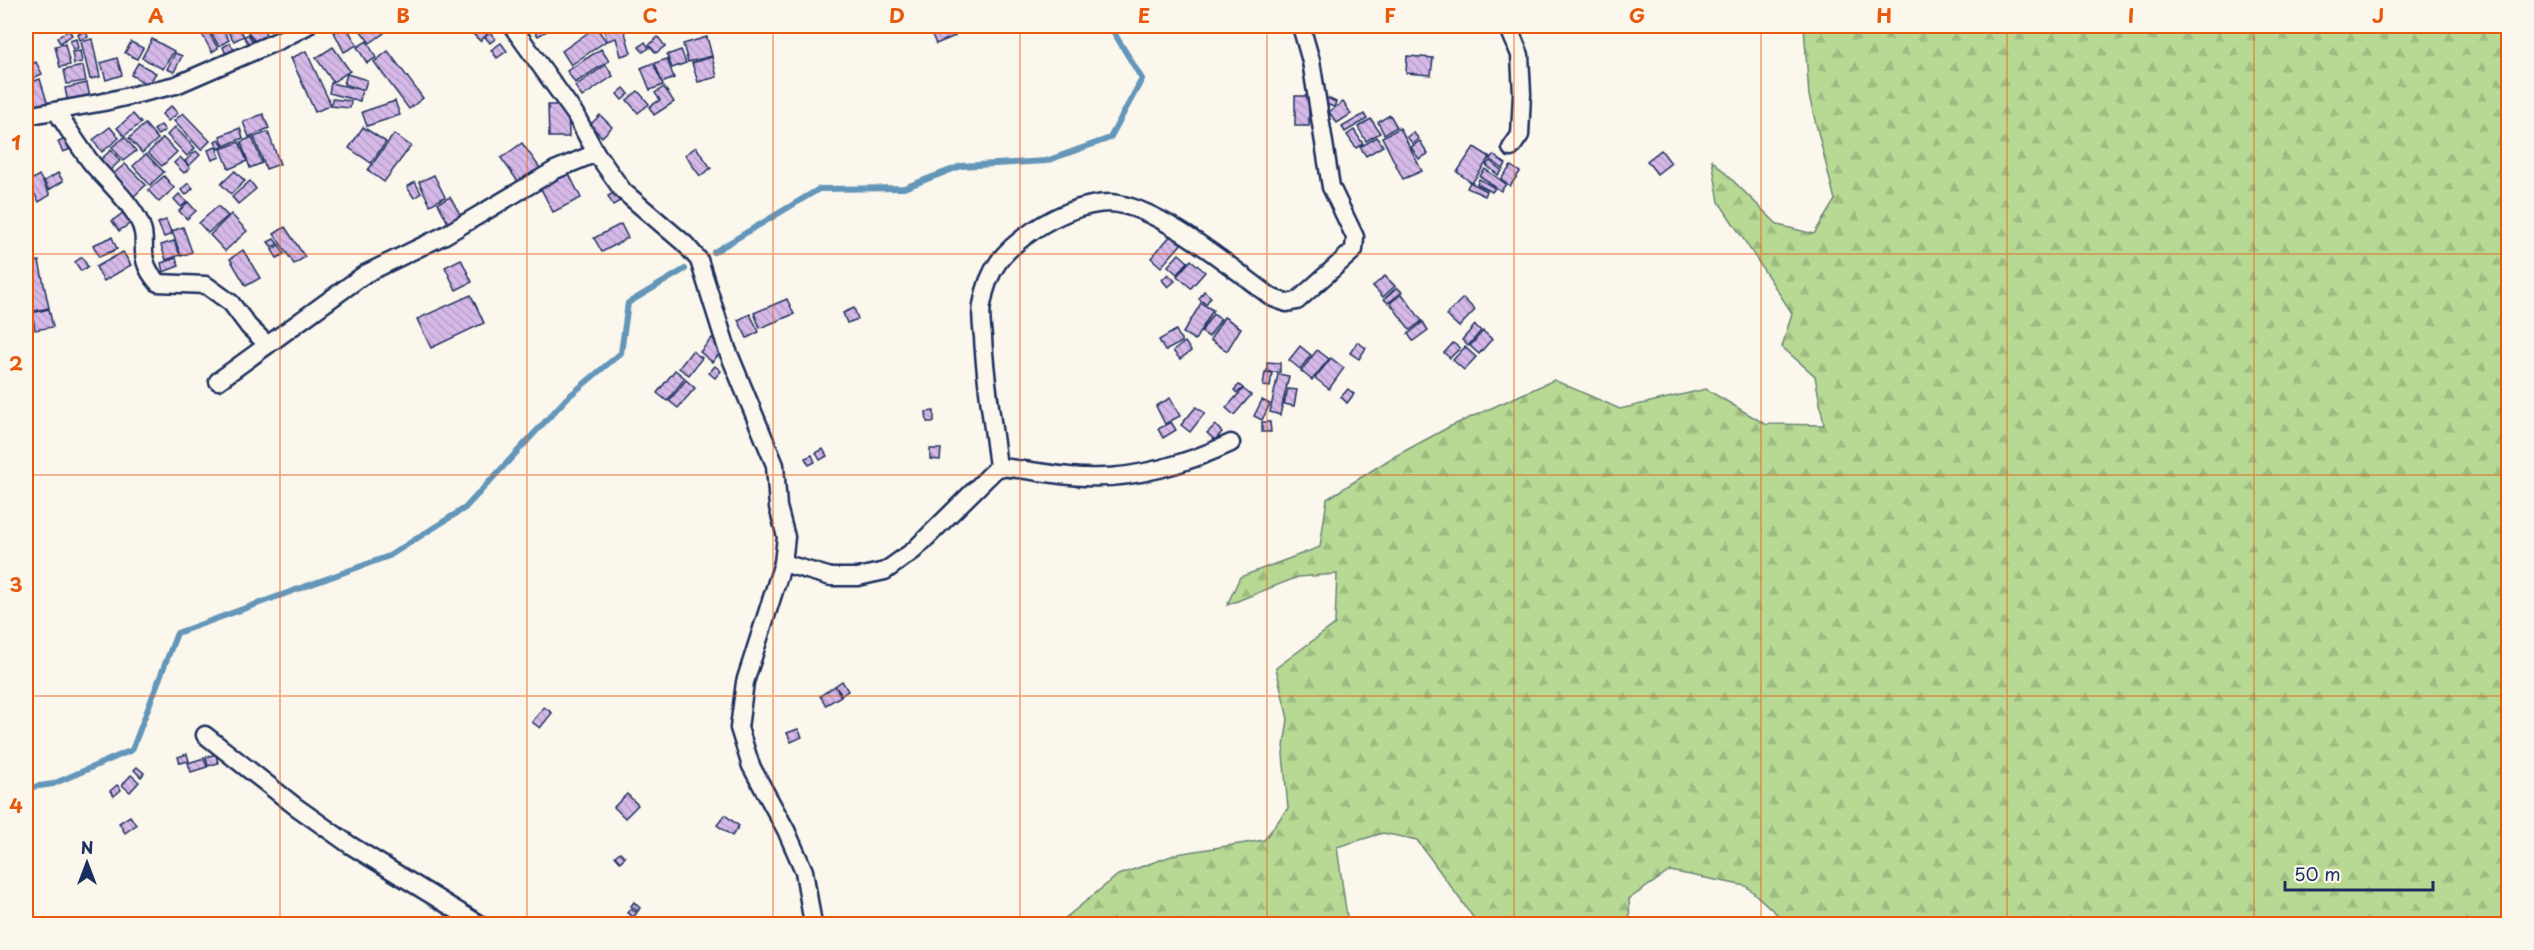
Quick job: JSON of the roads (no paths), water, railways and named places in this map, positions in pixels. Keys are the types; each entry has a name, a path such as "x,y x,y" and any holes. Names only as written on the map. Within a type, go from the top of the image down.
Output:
{"street":[{"path":"26,116 176,85 307,26"},
{"path":"512,26 575,114 596,153 623,191 685,244 699,260 727,349 775,465 778,507 786,537 783,563 745,682 740,728 751,766 786,830 804,871 813,924"},
{"path":"998,467 984,352 981,306 991,272 1008,247 1049,220 1083,208 1110,203 1139,210 1172,226 1273,298 1287,303 1296,302 1354,250 1355,237 1331,187 1311,61 1301,26"},
{"path":"1508,26 1520,55 1522,94 1520,135 1511,148"},
{"path":"56,111 90,161 138,219 143,234 142,255 147,271 158,283 206,285 231,303 249,327 267,344"},
{"path":"218,381 365,274 445,235 555,170 596,153"},
{"path":"998,467 1104,478 1202,457 1231,442"},
{"path":"783,563 831,577 858,577 885,572 913,550 998,467"},
{"path":"205,735 249,772 350,845 479,924"}],"waterway":[{"path":"714,252 819,189 904,188 961,166 1046,161 1110,138 1142,79 1110,26"},
{"path":"26,788 53,784 132,750 177,633 389,556 465,508 567,398 621,353 628,303 685,269"}]}
